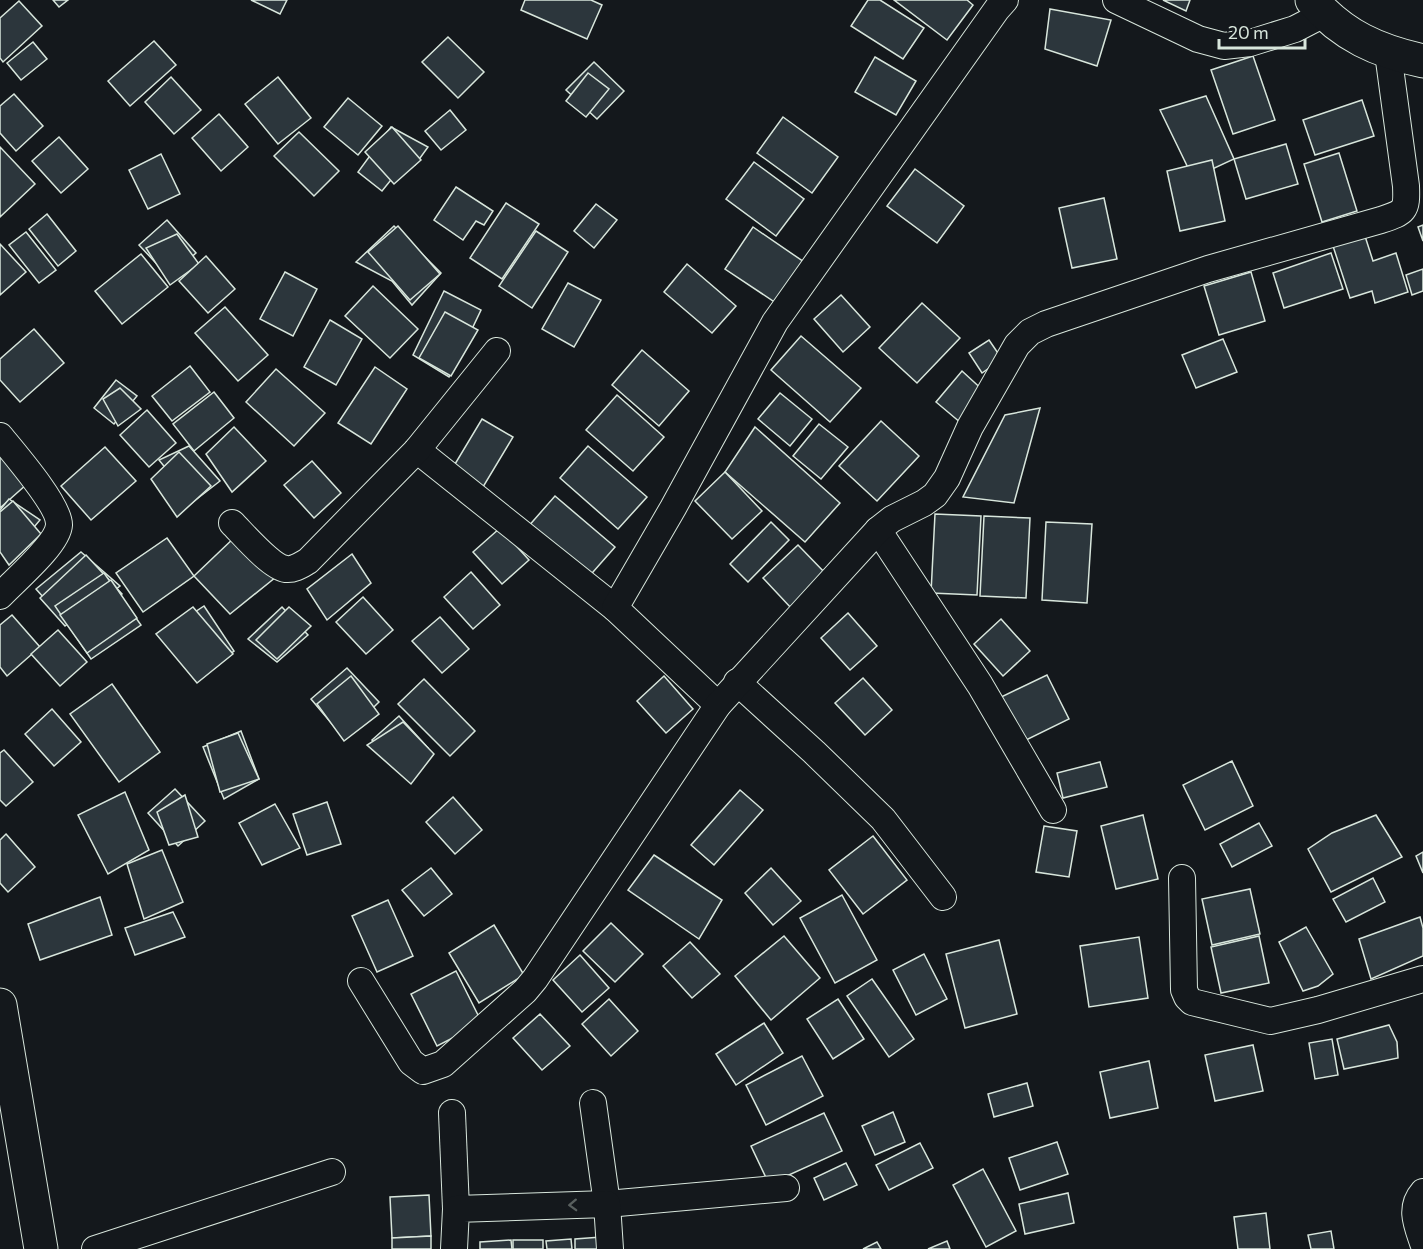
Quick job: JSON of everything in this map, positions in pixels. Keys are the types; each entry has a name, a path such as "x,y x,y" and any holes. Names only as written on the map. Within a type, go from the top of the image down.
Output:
{"street":[{"path":"615,608 775,322 996,9 1005,0"},
{"path":"1116,0 1198,39 1224,46 1250,43 1295,29 1318,7 1357,39 1388,53 1423,61"},
{"path":"361,981 417,1067 423,1071 443,1064 497,1017 535,979 718,705 737,682 878,530 892,519 935,495 947,478 970,427 1017,345 1030,332 1046,324 1208,269 1403,212 1407,204 1406,186 1388,53"},
{"path":"232,523 272,562 284,569 294,568 308,561 417,450 497,351"},
{"path":"0,436 24,465 56,511 59,525 47,548 0,596"},
{"path":"417,450 615,608 718,705"},
{"path":"878,530 980,685 1053,810"},
{"path":"737,682 883,819 943,897"},
{"path":"1182,878 1184,990 1192,1002 1270,1021 1318,1010 1423,979"},
{"path":"0,1005 41,1249"},
{"path":"592,1103 607,1204 610,1249"},
{"path":"452,1113 456,1209 454,1249"},
{"path":"94,1249 332,1172"},
{"path":"456,1209 607,1204 786,1188"},
{"path":"1423,1192 1418,1198 1414,1216 1423,1243"}],"building":[{"path":"53,0 68,0 59,7"},
{"path":"251,0 287,0 280,14"},
{"path":"525,0 591,0 602,5 587,39 521,10"},
{"path":"868,0 880,0 924,28 903,59 851,26"},
{"path":"894,0 967,0 973,5 947,40"},
{"path":"1163,0 1190,0 1186,11"},
{"path":"19,1 42,26 3,62 0,58 0,18"},
{"path":"1050,9 1111,20 1097,66 1045,49"},
{"path":"448,37 484,72 458,98 422,62"},
{"path":"154,41 176,65 130,106 108,81"},
{"path":"33,42 47,59 21,80 7,63"},
{"path":"1253,56 1275,120 1233,134 1211,70"},
{"path":"875,57 916,81 896,115 855,92"},
{"path":"594,62 624,91 597,119 566,90"},
{"path":"588,73 609,89 586,117 566,101"},
{"path":"171,77 201,110 174,134 145,102"},
{"path":"278,77 311,118 278,144 245,104"},
{"path":"14,94 43,126 16,151 0,133 0,106"},
{"path":"1206,96 1234,159 1193,178 1160,110"},
{"path":"348,98 382,126 358,155 324,127"},
{"path":"1362,100 1374,136 1315,155 1303,120"},
{"path":"450,110 466,130 441,150 425,131"},
{"path":"219,114 248,147 221,171 192,138"},
{"path":"783,117 838,157 812,193 757,153"},
{"path":"391,127 428,147 415,165 403,165 382,191 358,172"},
{"path":"392,127 421,160 394,184 365,152"},
{"path":"299,132 339,171 314,196 274,156"},
{"path":"59,137 88,169 61,193 32,161"},
{"path":"1286,144 1298,184 1246,199 1234,159"},
{"path":"0,147 35,184 0,217"},
{"path":"1339,153 1357,211 1322,222 1304,164"},
{"path":"161,154 180,194 148,209 129,170"},
{"path":"1212,160 1225,221 1180,231 1167,171"},
{"path":"754,162 804,199 776,236 726,199"},
{"path":"915,169 964,206 937,243 887,206"},
{"path":"456,187 493,211 484,225 476,221 463,240 434,220"},
{"path":"1104,198 1117,259 1072,268 1059,208"},
{"path":"506,203 539,224 502,279 470,258"},
{"path":"596,204 617,220 594,248 574,231"},
{"path":"47,214 76,251 58,266 29,229"},
{"path":"167,220 196,253 169,277 139,245"},
{"path":"1423,225 1423,241 1418,227"},
{"path":"394,226 441,273 412,305 392,281 356,262"},
{"path":"398,226 440,274 410,300 368,252"},
{"path":"753,227 807,264 779,305 725,269"},
{"path":"536,231 568,252 532,308 499,286"},
{"path":"26,232 56,270 39,283 9,245"},
{"path":"1364,233 1373,261 1396,253 1408,292 1375,303 1372,291 1350,298 1332,243"},
{"path":"177,234 199,264 170,285 146,248"},
{"path":"0,244 26,272 0,295"},
{"path":"1331,253 1343,289 1284,308 1273,273"},
{"path":"141,254 168,287 122,324 95,291"},
{"path":"206,256 235,289 208,313 179,281"},
{"path":"687,264 736,306 712,333 664,292"},
{"path":"1423,269 1423,291 1412,295 1406,275"},
{"path":"285,272 317,289 293,336 260,319"},
{"path":"1251,272 1265,321 1219,335 1204,286"},
{"path":"568,283 601,300 574,347 542,329"},
{"path":"373,286 418,329 390,358 345,316"},
{"path":"444,291 481,310 449,377 413,355"},
{"path":"841,295 870,327 843,352 814,319"},
{"path":"922,303 960,338 917,383 879,348"},
{"path":"225,307 268,355 238,381 195,333"},
{"path":"445,312 478,330 451,376 419,358"},
{"path":"330,320 362,339 336,385 304,367"},
{"path":"34,329 64,363 20,402 0,380 0,359"},
{"path":"801,336 861,388 830,422 771,370"},
{"path":"1223,339 1237,372 1196,388 1182,355"},
{"path":"989,340 1002,359 982,373 969,353"},
{"path":"642,350 689,391 659,426 612,385"},
{"path":"190,366 210,392 172,421 152,396"},
{"path":"375,367 407,389 371,444 338,423"},
{"path":"276,369 325,413 294,446 246,402"},
{"path":"962,371 986,393 961,423 936,402"},
{"path":"116,380 137,396 114,424 94,408"},
{"path":"120,388 141,409 118,426 103,399"},
{"path":"214,392 234,418 194,451 173,424"},
{"path":"780,393 812,419 790,446 758,419"},
{"path":"617,395 664,437 633,471 586,430"},
{"path":"1040,408 1014,503 963,497 1005,415"},
{"path":"147,410 176,443 149,467 120,435"},
{"path":"482,419 513,437 483,487 452,469"},
{"path":"881,421 919,456 877,501 839,466"},
{"path":"819,424 848,447 821,479 793,456"},
{"path":"234,427 266,461 232,492 206,454"},
{"path":"755,427 840,503 805,542 725,472"},
{"path":"189,446 220,481 180,512 167,492 176,481 159,460"},
{"path":"588,446 647,497 618,529 560,478"},
{"path":"105,447 136,481 91,520 61,486"},
{"path":"179,452 211,486 177,517 151,479"},
{"path":"0,454 27,484 0,508"},
{"path":"312,461 341,493 314,518 284,485"},
{"path":"725,472 762,511 732,539 695,501"},
{"path":"555,496 615,547 586,580 527,528"},
{"path":"9,499 40,520 8,558 0,551 0,510"},
{"path":"13,501 41,534 9,565 0,552 0,512"},
{"path":"935,514 981,516 977,595 931,593"},
{"path":"984,516 1030,518 1026,598 980,596"},
{"path":"771,522 789,540 748,582 730,564"},
{"path":"1046,522 1092,524 1087,603 1042,600"},
{"path":"500,528 529,560 502,584 473,552"},
{"path":"237,535 276,577 230,614 194,576"},
{"path":"167,538 194,576 143,612 116,573"},
{"path":"798,545 828,576 792,609 763,578"},
{"path":"81,552 120,586 69,626 36,589"},
{"path":"352,554 371,583 327,620 307,589"},
{"path":"86,555 122,594 101,612 94,603 65,626 40,598"},
{"path":"471,572 500,605 473,629 444,597"},
{"path":"104,573 141,625 91,659 55,606"},
{"path":"111,580 137,618 87,653 60,615"},
{"path":"363,597 393,630 366,654 336,622"},
{"path":"204,606 234,651 197,680 165,632"},
{"path":"193,607 233,654 197,683 156,634"},
{"path":"282,607 308,635 277,662 248,639"},
{"path":"289,607 311,626 277,659 256,640"},
{"path":"848,613 877,646 850,670 821,638"},
{"path":"12,615 40,647 7,676 0,667 0,625"},
{"path":"440,617 469,649 442,673 412,641"},
{"path":"1001,619 1030,651 1003,676 974,644"},
{"path":"58,630 87,662 60,686 31,654"},
{"path":"347,668 379,702 343,737 311,699"},
{"path":"1047,675 1069,719 1020,743 999,698"},
{"path":"351,676 379,714 344,741 317,704"},
{"path":"664,676 693,709 666,733 637,701"},
{"path":"863,678 892,710 865,735 835,703"},
{"path":"424,679 475,731 450,756 398,704"},
{"path":"112,684 160,752 119,782 70,714"},
{"path":"52,709 81,742 54,766 25,734"},
{"path":"399,716 428,748 401,772 372,740"},
{"path":"403,722 434,754 411,784 367,745"},
{"path":"241,731 259,779 224,799 203,747"},
{"path":"238,733 259,779 220,792 207,744"},
{"path":"4,750 33,782 6,806 0,800 0,753"},
{"path":"1232,761 1253,806 1205,830 1183,785"},
{"path":"1100,762 1107,787 1063,798 1057,773"},
{"path":"175,789 205,821 178,846 148,813"},
{"path":"740,790 763,810 714,865 691,845"},
{"path":"125,792 149,850 108,874 78,815"},
{"path":"185,795 198,837 169,845 157,812"},
{"path":"453,797 482,830 455,854 426,822"},
{"path":"327,802 341,844 307,855 293,814"},
{"path":"275,804 300,848 262,865 239,823"},
{"path":"1143,815 1158,879 1116,889 1101,826"},
{"path":"1376,815 1402,857 1331,892 1308,849 1332,833"},
{"path":"1259,823 1272,846 1232,867 1220,844"},
{"path":"1044,826 1077,831 1069,877 1036,872"},
{"path":"6,834 35,867 8,892 0,883 0,840"},
{"path":"873,836 907,880 863,914 829,870"},
{"path":"162,850 183,902 144,919 127,864"},
{"path":"1423,852 1423,873 1416,856"},
{"path":"654,855 722,900 699,939 628,890"},
{"path":"431,868 452,894 424,916 402,890"},
{"path":"771,868 801,901 773,925 745,893"},
{"path":"1373,878 1385,902 1346,922 1333,899"},
{"path":"1250,889 1260,934 1212,945 1202,899"},
{"path":"842,895 877,960 835,983 800,918"},
{"path":"100,897 112,935 40,960 28,924"},
{"path":"388,900 413,956 377,972 352,916"},
{"path":"173,912 185,937 135,955 125,928"},
{"path":"1420,917 1423,928 1423,956 1371,979 1359,939"},
{"path":"611,923 643,954 615,982 583,951"},
{"path":"494,925 524,975 479,1003 449,953"},
{"path":"1306,927 1333,974 1318,986 1303,991 1279,942"},
{"path":"784,936 820,978 771,1020 735,976"},
{"path":"1259,936 1269,983 1221,993 1211,947"},
{"path":"1139,937 1148,998 1089,1007 1080,946"},
{"path":"999,940 1017,1014 965,1028 946,954"},
{"path":"690,942 720,974 692,998 663,966"},
{"path":"924,954 947,999 916,1015 893,970"},
{"path":"580,955 609,988 582,1012 553,980"},
{"path":"456,971 482,1023 437,1046 411,994"},
{"path":"872,979 914,1039 889,1057 847,996"},
{"path":"609,999 638,1031 611,1056 582,1024"},
{"path":"838,999 864,1039 833,1059 807,1019"},
{"path":"540,1014 570,1046 542,1070 513,1038"},
{"path":"764,1023 783,1053 736,1085 716,1054"},
{"path":"1389,1025 1397,1042 1398,1058 1344,1069 1337,1039"},
{"path":"1332,1039 1338,1075 1315,1079 1309,1043"},
{"path":"1253,1045 1263,1091 1215,1101 1205,1055"},
{"path":"802,1056 823,1096 766,1125 746,1085"},
{"path":"1149,1061 1158,1108 1110,1118 1100,1072"},
{"path":"1027,1083 1033,1106 994,1117 988,1094"},
{"path":"893,1112 905,1142 875,1155 862,1126"},
{"path":"824,1113 842,1151 769,1184 751,1146"},
{"path":"1057,1142 1068,1174 1020,1190 1009,1158"},
{"path":"920,1143 933,1168 889,1190 876,1165"},
{"path":"846,1163 857,1185 824,1200 814,1178"},
{"path":"983,1169 1016,1231 986,1247 953,1185"},
{"path":"1068,1193 1074,1223 1025,1234 1019,1204"},
{"path":"429,1195 431,1236 392,1238 390,1197"},
{"path":"1266,1213 1270,1249 1238,1249 1234,1217"},
{"path":"1331,1231 1334,1249 1311,1249 1308,1235"},
{"path":"431,1236 431,1249 392,1249 392,1238"},
{"path":"601,1237 602,1249 575,1249 575,1239"},
{"path":"571,1239 572,1249 547,1249 546,1241"},
{"path":"511,1240 512,1249 480,1249 480,1242"},
{"path":"513,1240 543,1240 543,1249 513,1249"},
{"path":"947,1241 950,1249 928,1249"},
{"path":"877,1242 881,1249 863,1249"}]}
